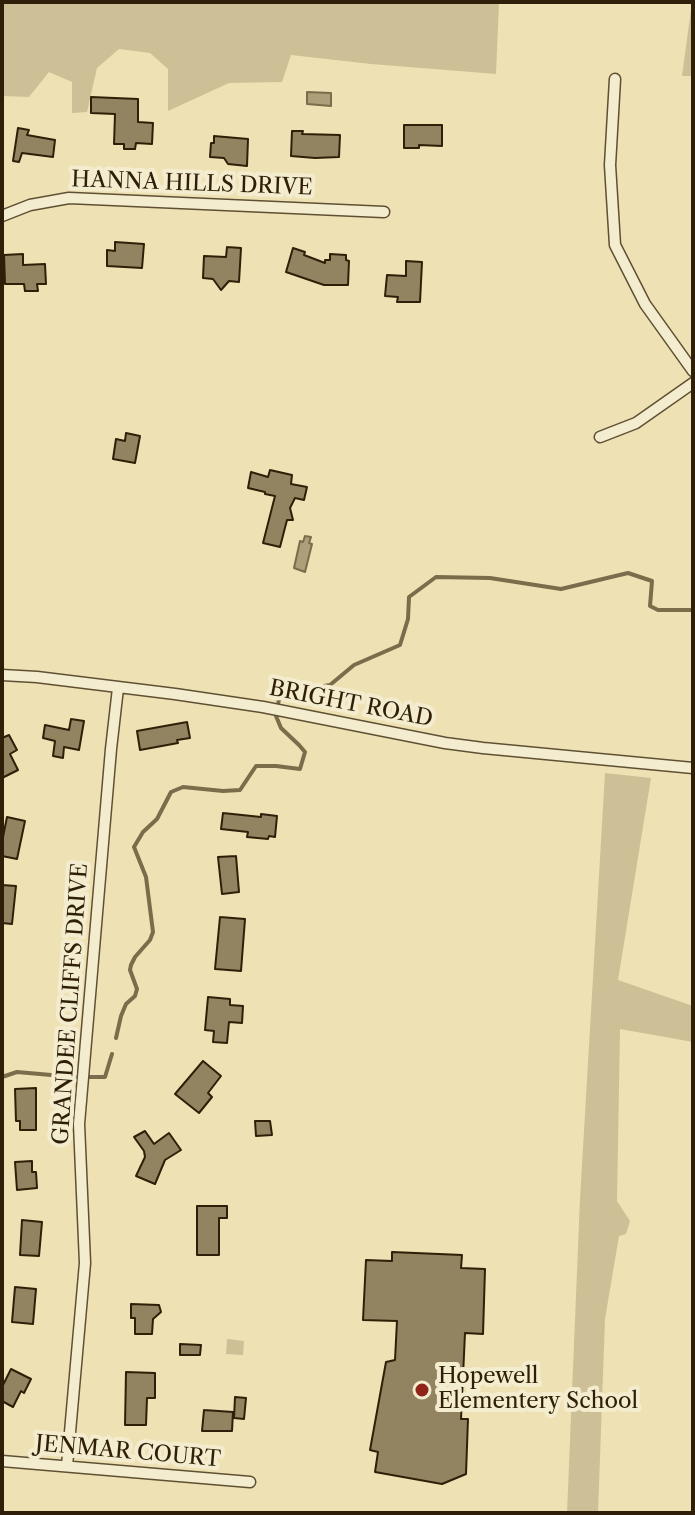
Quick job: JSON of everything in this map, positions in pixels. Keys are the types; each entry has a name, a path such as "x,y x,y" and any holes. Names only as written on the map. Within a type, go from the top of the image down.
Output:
{"street":[{"path":"615,79 610,165 615,245 645,304 693,371"},
{"name":"HANNA HILLS DRIVE","path":"2,216 30,205 69,198 384,212"},
{"path":"600,437 636,423 693,383"},
{"name":"BRIGHT ROAD","path":"2,675 263,707 445,743 693,768"},
{"name":"GRANDEE CLIFFS DRIVE","path":"67,1466 85,1263 79,1124 118,688"},
{"name":"JENMAR COURT","path":"2,1461 250,1482"}],"shaded area":[{"path":"2,2 499,2 496,74 291,55 282,82 229,83 168,111 168,69 150,53 119,49 97,68 87,112 72,113 72,82 49,72 29,97 2,96"},
{"path":"692,2 693,76 682,76"},
{"path":"307,92 331,93 331,106 307,104"},
{"path":"305,536 311,537 309,543 312,544 305,572 294,568 300,541 303,542"},
{"path":"605,773 651,778 618,980 693,1006 693,1042 620,1029 617,1201 630,1221 626,1234 619,1236 605,1319 598,1513 567,1513 580,1199"},
{"path":"227,1339 244,1341 243,1355 226,1354"}],"building":[{"path":"91,97 138,99 138,122 153,123 152,144 136,143 135,149 124,149 124,144 114,144 115,114 91,113"},
{"path":"404,125 442,125 442,146 404,148"},
{"path":"18,128 29,130 27,135 55,140 53,157 22,153 19,162 13,161"},
{"path":"292,131 340,135 339,157 291,156"},
{"path":"214,136 248,139 247,166 228,164 224,158 210,157"},
{"path":"115,242 144,244 142,268 107,266 107,250 115,251"},
{"path":"227,247 241,248 239,282 229,281 221,290 213,279 203,278 204,256 226,257"},
{"path":"293,248 325,263 325,260 330,260 330,254 346,255 349,261 348,285 324,285 286,272"},
{"path":"23,254 23,265 45,264 46,284 37,284 38,291 25,291 24,284 5,284 4,255"},
{"path":"406,261 422,262 420,302 397,302 398,297 385,296 387,275 406,276"},
{"path":"126,433 140,436 135,463 113,459 116,439 125,441"},
{"path":"270,470 292,475 291,484 307,487 304,500 295,498 290,508 293,520 287,520 280,547 263,543 275,496 248,488 251,472 268,477"},
{"path":"71,719 84,721 79,750 64,747 63,758 53,756 55,741 43,738 45,725 69,730"},
{"path":"187,722 190,738 140,750 137,731"},
{"path":"9,735 17,750 10,754 18,770 2,778 2,738"},
{"path":"223,813 277,816 275,837 247,837 248,832 221,829"},
{"path":"7,817 25,821 17,859 2,856"},
{"path":"236,856 239,892 222,894 218,857"},
{"path":"2,885 16,886 12,924 2,923"},
{"path":"220,917 245,919 241,971 215,969"},
{"path":"208,997 230,999 230,1005 243,1006 242,1023 229,1022 227,1043 213,1042 214,1031 205,1030"},
{"path":"203,1061 221,1076 208,1093 212,1097 199,1113 175,1094"},
{"path":"36,1088 36,1130 20,1130 20,1121 16,1121 15,1089"},
{"path":"255,1121 270,1121 272,1135 256,1136"},
{"path":"145,1131 154,1144 169,1133 181,1150 165,1160 155,1184 136,1176 145,1157 134,1137"},
{"path":"32,1161 37,1188 17,1190 15,1162"},
{"path":"197,1206 227,1206 227,1218 219,1218 219,1255 197,1255"},
{"path":"22,1220 42,1222 39,1256 20,1255"},
{"name":"Hopewell Elementery School","path":"392,1252 462,1255 461,1268 485,1269 483,1334 465,1333 461,1419 468,1419 466,1474 442,1484 375,1472 378,1452 370,1450 386,1362 395,1360 397,1321 363,1320 366,1260 392,1261"},
{"path":"15,1287 36,1289 33,1324 12,1322"},
{"path":"131,1304 159,1305 161,1312 153,1319 152,1334 135,1334"},
{"path":"180,1344 201,1345 200,1355 180,1355"},
{"path":"11,1369 31,1379 13,1407 2,1401 2,1387"},
{"path":"126,1372 155,1373 155,1398 147,1398 146,1425 125,1425"},
{"path":"235,1397 246,1398 244,1419 234,1418"},
{"path":"204,1410 233,1412 232,1431 202,1431"}],"waterway":[{"path":"116,1038 126,1004 135,996 137,989 131,965 153,932 146,877 134,847 143,832 157,819 171,792 183,787 240,790 256,766 300,769 305,752 281,728 276,716 280,693 330,685 354,665 400,645 408,619 409,597 436,577 490,578 561,589 628,573 652,581 650,606 658,610 693,610"},
{"path":"2,1077 17,1072 105,1077 112,1054"}],"place":[{"name":"Hopewell Elementery School","path":"422,1390"}]}
